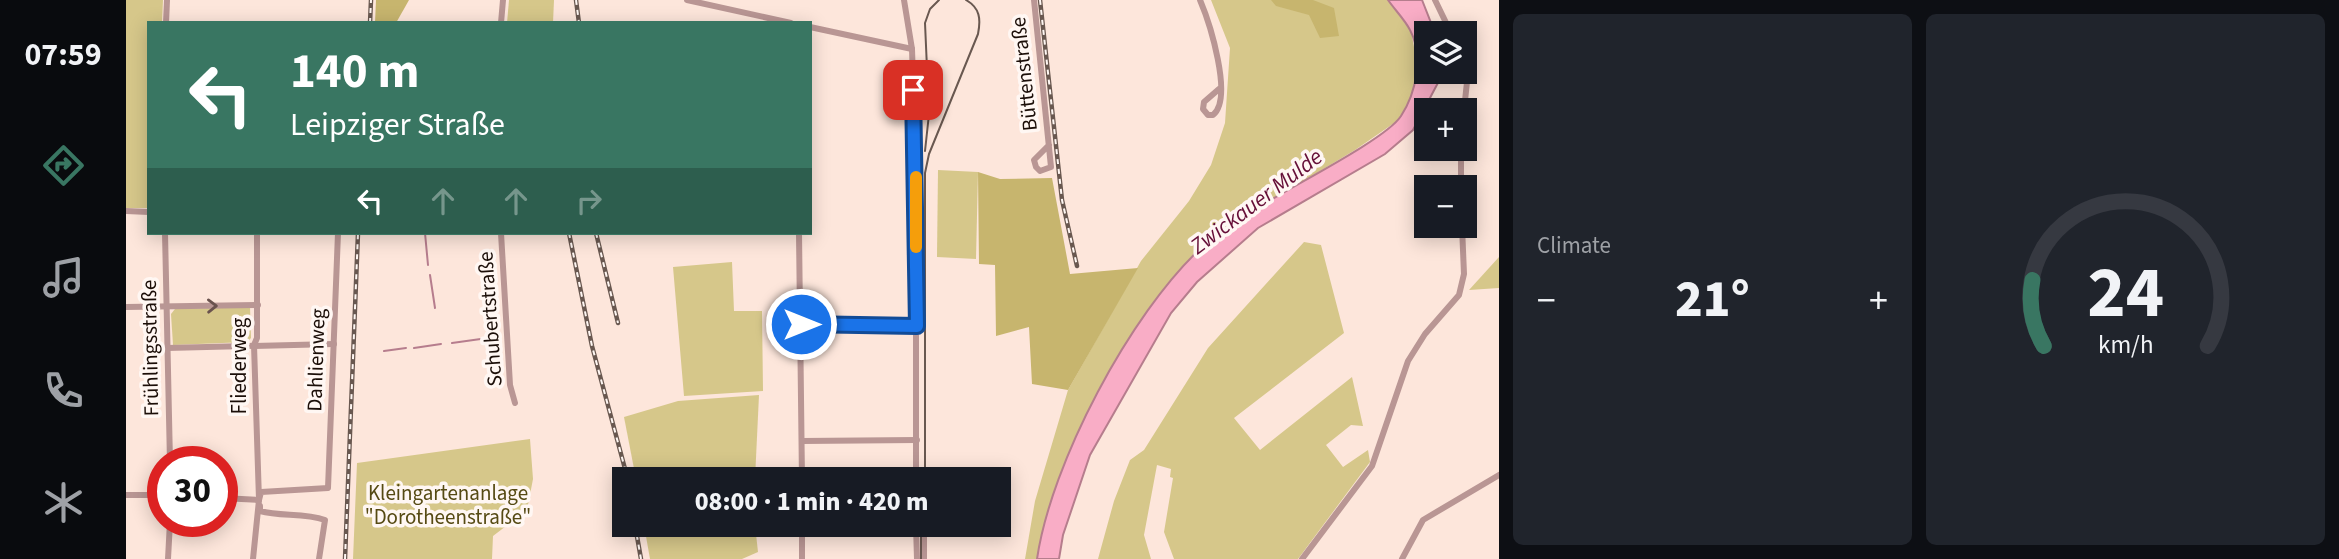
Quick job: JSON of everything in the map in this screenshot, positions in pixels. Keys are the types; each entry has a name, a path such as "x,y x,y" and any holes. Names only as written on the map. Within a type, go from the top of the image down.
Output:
{"street":[{"path":"166,21 167,0"},
{"path":"500,21 503,0"},
{"path":"687,0 782,21"},
{"path":"904,0 912,49 918,467"},
{"name":"Büttenstraße","path":"1034,0 1049,145"},
{"path":"1200,0 1212,27 1219,64 1219,89"},
{"path":"1435,0 1445,21"},
{"path":"812,27 912,49"},
{"path":"126,211 147,212"},
{"name":"Frühlingsstraße","path":"165,235 170,446"},
{"name":"Fliederweg","path":"253,559 259,500 254,345 258,305 257,235"},
{"name":"Dahlienweg","path":"259,500 261,492 328,488 338,235"},
{"name":"Schubertstraße","path":"501,235 510,385 515,402"},
{"path":"799,235 802,467"},
{"path":"1302,559 1372,466 1408,361 1425,334 1459,295 1464,274 1462,238"},
{"path":"126,307 258,305"},
{"path":"801,324 917,326"},
{"path":"167,348 334,344"},
{"path":"802,442 917,440"},
{"path":"1402,559 1423,520 1499,475"},
{"path":"126,495 147,495"},
{"path":"238,499 259,500 260,511 305,515 325,520 319,559"},
{"path":"168,559 169,537"},
{"path":"802,537 802,559"},
{"path":"916,537 917,559"},
{"path":"924,537 925,559"}],"green space":[{"path":"126,0 163,0 162,21 147,21 147,208 126,208"},
{"path":"509,0 554,0 553,21 507,21"},
{"path":"1211,0 1389,0 1411,31 1414,47 1413,93 1400,119 1355,150 1250,213 1202,248 1155,301 1037,559 1025,559 1035,501 1068,390 1141,261 1189,201 1211,165 1225,123 1230,48"},
{"path":"938,170 978,172 976,259 937,257"},
{"path":"1304,242 1321,245 1344,333 1234,418 1260,450 1352,377 1363,426 1351,425 1326,445 1343,467 1368,450 1370,462 1298,559 1174,559 1164,532 1173,478 1170,477 1171,469 1157,465 1144,535 1151,559 1098,559 1114,501 1130,460 1144,450 1208,348"},
{"path":"1499,257 1499,288 1469,290"},
{"path":"732,262 734,311 762,311 763,391 684,396 673,267"},
{"path":"250,307 251,338 247,342 173,345 171,314 175,309"},
{"path":"759,395 756,467 634,467 624,417 678,401"},
{"name":"Kleingartenanlage \"Dorotheenstraße\"","path":"530,439 533,479 527,510 493,536 492,559 353,559 357,463"},
{"path":"646,537 756,537 758,552 742,559 650,559"}],"shaded area":[{"path":"376,0 409,0 397,21 375,21"},
{"path":"1271,0 1313,0 1334,8 1339,36 1320,38 1309,15 1276,6"},
{"path":"1388,0 1422,0 1430,21 1414,21 1414,40 1408,26"},
{"path":"1437,84 1430,98 1414,98 1413,130 1385,154 1258,228 1197,282 1171,313 1090,455 1063,535 1059,559 1037,559 1045,521 1076,436 1122,350 1174,276 1201,248 1226,228 1361,148 1393,125 1406,107 1414,86"},
{"path":"978,172 1000,179 1052,178 1070,274 1138,268 1068,390 1032,384 1029,327 996,336 995,265 979,264"}],"waterway":[{"path":"425,235 428,265"},
{"path":"430,275 435,308"},
{"path":"452,343 495,337"},
{"path":"414,348 441,344"},
{"path":"384,351 406,348"}],"tram line":[{"path":"925,151 929,114 925,23 930,9 939,0"},
{"path":"925,467 925,173 929,154 978,34 978,14 966,0"},
{"path":"921,537 921,559"}],"railway":[{"path":"370,21 371,0"},
{"path":"576,0 579,21"},
{"path":"1040,0 1062,200 1077,266"},
{"path":"345,559 358,235"},
{"path":"569,235 592,346 625,467"},
{"path":"596,235 618,323"},
{"path":"637,537 641,559"}],"slow traffic":[{"path":"916,177 916,247"}],"route":[{"path":"801,324 917,326 913,90"}],"water label":[{"name":"Zwickauer Mulde","path":"1256,201"}]}
